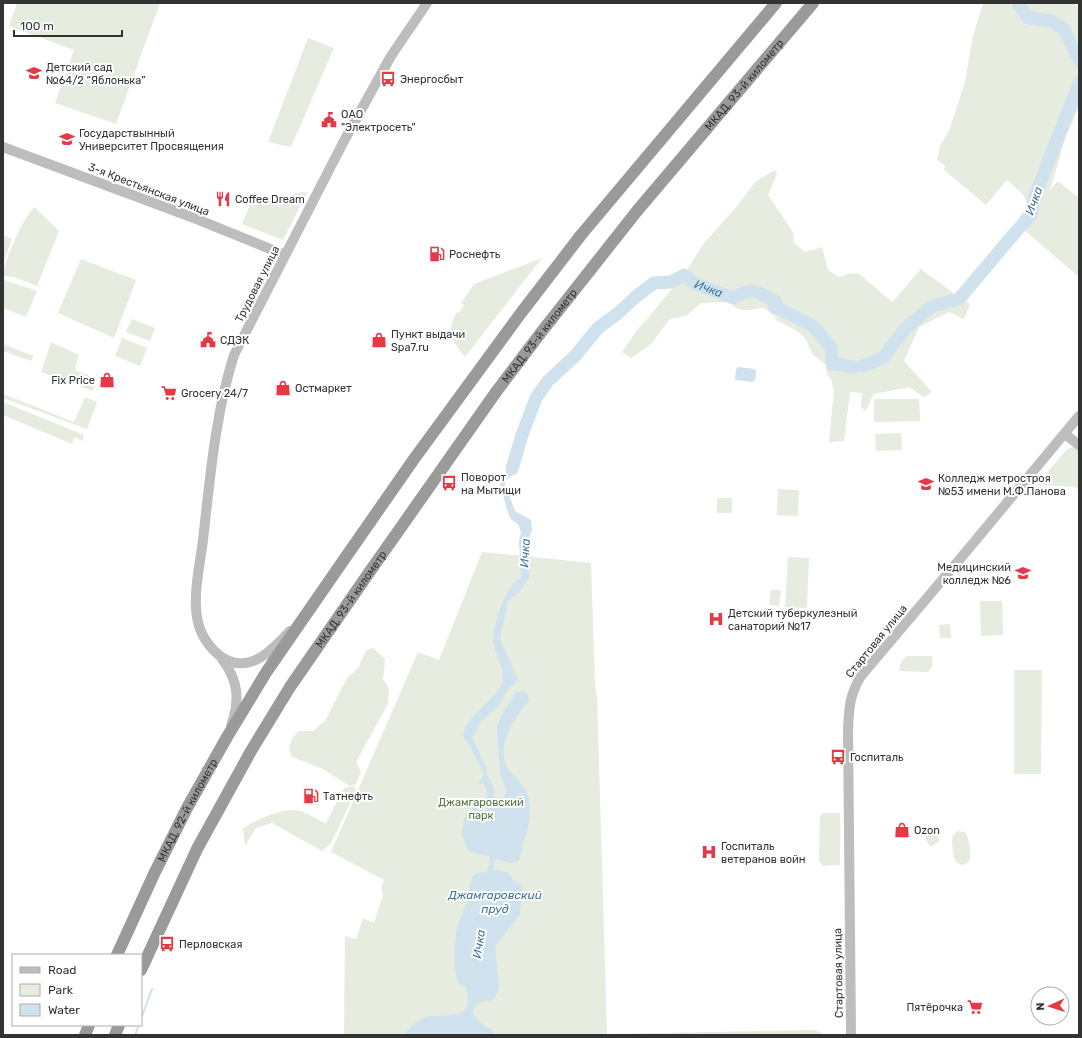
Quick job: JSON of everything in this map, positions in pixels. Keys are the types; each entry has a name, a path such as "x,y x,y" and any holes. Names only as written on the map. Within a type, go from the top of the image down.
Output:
{"highway":[{"path":"309,610 414,459 521,313 576,241 776,3"},
{"name":"МКАД, 93-й километр","path":"142,968 179,887 212,821 251,751 290,687 432,482 538,336 637,211 813,3"},
{"name":"МКАД, 92-й километр","path":"117,954 154,874 184,814 227,737 267,672 309,610"}],"street":[{"name":"Трудовая улица","path":"227,737 236,707 236,686 228,667 201,632 197,617 196,600 207,506 222,401 234,355 345,139 388,61 427,3"},
{"name":"3-я Крестьянская улица","path":"3,147 194,218 285,255"},
{"name":"Стартовая улица","path":"851,1035 848,710 854,688 865,672 1079,416"},
{"path":"1065,434 1079,445"},
{"path":"216,652 231,662 239,663 247,662 263,656 272,650 309,610"}],"green space":[{"path":"17,3 160,3 116,124 55,103 74,50 9,26"},
{"path":"983,3 1074,3 1079,9 1079,108 1066,136 1050,190 1058,181 1079,198 1079,277 1022,228 962,297 970,304 964,319 949,312 919,327 904,361 932,392 924,397 909,387 874,394 866,410 861,408 862,393 850,392 844,441 829,442 834,391 831,379 827,374 826,365 813,355 805,338 797,331 776,320 775,316 764,308 742,310 738,309 729,302 701,303 687,315 669,320 651,344 631,358 622,352 636,331 685,273 704,243 738,205 756,181 775,170 777,174 768,195 793,232 794,243 805,252 822,247 828,270 839,277 858,273 892,302 921,269 957,296 1002,242 1028,205 1023,194 1007,180 986,205 944,170 945,166 937,160 940,146 949,131 965,82 973,36"},
{"path":"308,38 334,48 291,147 268,142"},
{"path":"302,192 307,193 283,240 242,224 254,195 269,201"},
{"path":"34,207 59,231 37,286 14,277 3,276 3,270 16,237 24,221"},
{"path":"3,235 12,239 3,265"},
{"path":"542,258 465,357 454,341 451,326 457,312 459,313 464,305 461,303 474,284"},
{"path":"81,259 136,280 114,338 58,313"},
{"path":"4,280 37,291 26,317 3,308"},
{"path":"132,319 155,328 150,341 126,332"},
{"path":"122,338 147,348 140,366 115,356"},
{"path":"51,342 79,355 75,370 97,379 93,391 41,372"},
{"path":"3,344 34,356 31,361 3,351"},
{"path":"3,394 74,422 85,397 97,402 87,429 3,398"},
{"path":"874,399 919,399 920,421 874,422"},
{"path":"3,402 84,435 83,441 74,437 72,444 3,415"},
{"path":"901,433 902,450 876,451 875,434"},
{"path":"1075,447 1079,451 1079,491 1075,487 1037,485 1067,449"},
{"path":"778,489 799,490 798,516 777,515"},
{"path":"717,498 732,498 732,513 717,513"},
{"name":"Джамгаровский парк","path":"482,552 591,563 595,685 597,697 607,1034 815,1030 825,1035 344,1035 345,936 356,939 363,918 374,923 383,895 381,889 384,880 331,852 418,652 439,660"},
{"path":"788,557 809,558 807,608 785,607"},
{"path":"771,590 781,590 779,606 769,605"},
{"path":"980,601 1002,601 1003,635 981,636"},
{"path":"950,624 951,638 940,638 939,625"},
{"path":"373,648 385,659 383,679 389,688 388,704 356,762 361,772 356,784 350,786 323,769 292,757 289,749 292,739 299,731 313,731 325,721 347,678 358,668 366,650"},
{"path":"907,656 932,656 932,667 928,672 899,671 901,662"},
{"path":"1014,670 1042,670 1041,774 1014,774"},
{"path":"354,786 356,791 331,843 322,851 272,823 256,828 245,846 243,828 278,812 293,810 300,811 326,823 344,788"},
{"path":"824,813 840,813 840,865 823,866 819,861 820,816"},
{"path":"933,830 940,841 930,847 924,835"},
{"path":"959,831 965,832 970,846 970,859 963,865 957,863 954,858 952,841 953,835"}],"water":[{"path":"738,367 755,369 755,380 752,382 736,380 736,369"},
{"name":"Джамгаровский пруд","path":"516,452 519,453 513,474 506,480 505,485 515,511 531,520 532,529 529,539 528,552 529,578 520,591 508,601 500,639 518,680 507,691 498,707 479,723 476,733 472,737 494,789 494,797 503,798 507,791 500,774 497,726 501,716 516,692 523,691 528,694 529,701 512,725 503,752 509,770 524,788 528,796 530,808 529,823 519,860 511,863 495,859 493,870 507,872 515,882 523,886 520,914 495,947 499,984 498,992 493,1000 477,1004 473,1012 477,1020 493,1030 493,1035 404,1035 419,1020 432,1016 453,1015 465,1010 468,1005 468,996 465,986 460,985 455,972 454,954 457,928 468,899 472,879 476,873 486,872 488,870 490,859 489,856 474,853 468,850 462,835 464,818 470,816 473,805 480,806 485,812 487,801 484,783 478,785 484,774 469,744 464,738 464,732 467,724 495,695 502,681 502,667 493,643 493,636 503,601 513,584 521,576 519,541 521,532 518,524 509,516 500,484 503,475 510,469"}],"waterway":[{"name":"Ичка","path":"1018,3 1028,18 1051,21 1064,29 1079,60"},
{"name":"Ичка","path":"863,366 883,358 904,330 932,306 959,299 1031,215 1035,196 1079,83"},
{"name":"Ичка","path":"512,469 522,435 536,398 548,381 575,356 598,328 654,283 671,282 684,275 694,283 733,298 746,292 755,291 776,302 775,307 813,326 831,347 832,364 854,367"},
{"path":"142,1016 152,989"},
{"path":"135,1035 139,1026"}],"place":[{"name":"Детский сад №64/2 “Яблонька”","path":"34,73"},
{"name":"Энергосбыт","path":"388,79"},
{"name":"ОАО \"Электросеть\"","path":"329,120"},
{"name":"Государствынный Университет Просвящения","path":"67,139"},
{"name":"Сoffee Dream","path":"223,199"},
{"name":"Роснефть","path":"437,254"},
{"name":"СДЭК","path":"208,340"},
{"name":"Пункт выдачи Spa7.ru","path":"379,340"},
{"name":"Fix Price","path":"107,380"},
{"name":"Остмаркет","path":"283,388"},
{"name":"Grocery 24/7","path":"169,393"},
{"name":"Поворот на Мытищи","path":"449,483"},
{"name":"Колледж метростроя №53 имени М.Ф.Панова","path":"926,484"},
{"name":"Медицинский колледж №6","path":"1023,573"},
{"name":"Детский туберкулезный санаторий №17","path":"716,619"},
{"name":"Госпиталь","path":"838,757"},
{"name":"Татнефть","path":"311,796"},
{"name":"Ozon","path":"902,830"},
{"name":"Госпиталь ветеранов войн","path":"709,852"},
{"name":"Перловская","path":"167,944"},
{"name":"Пятёрочка","path":"975,1007"}]}
